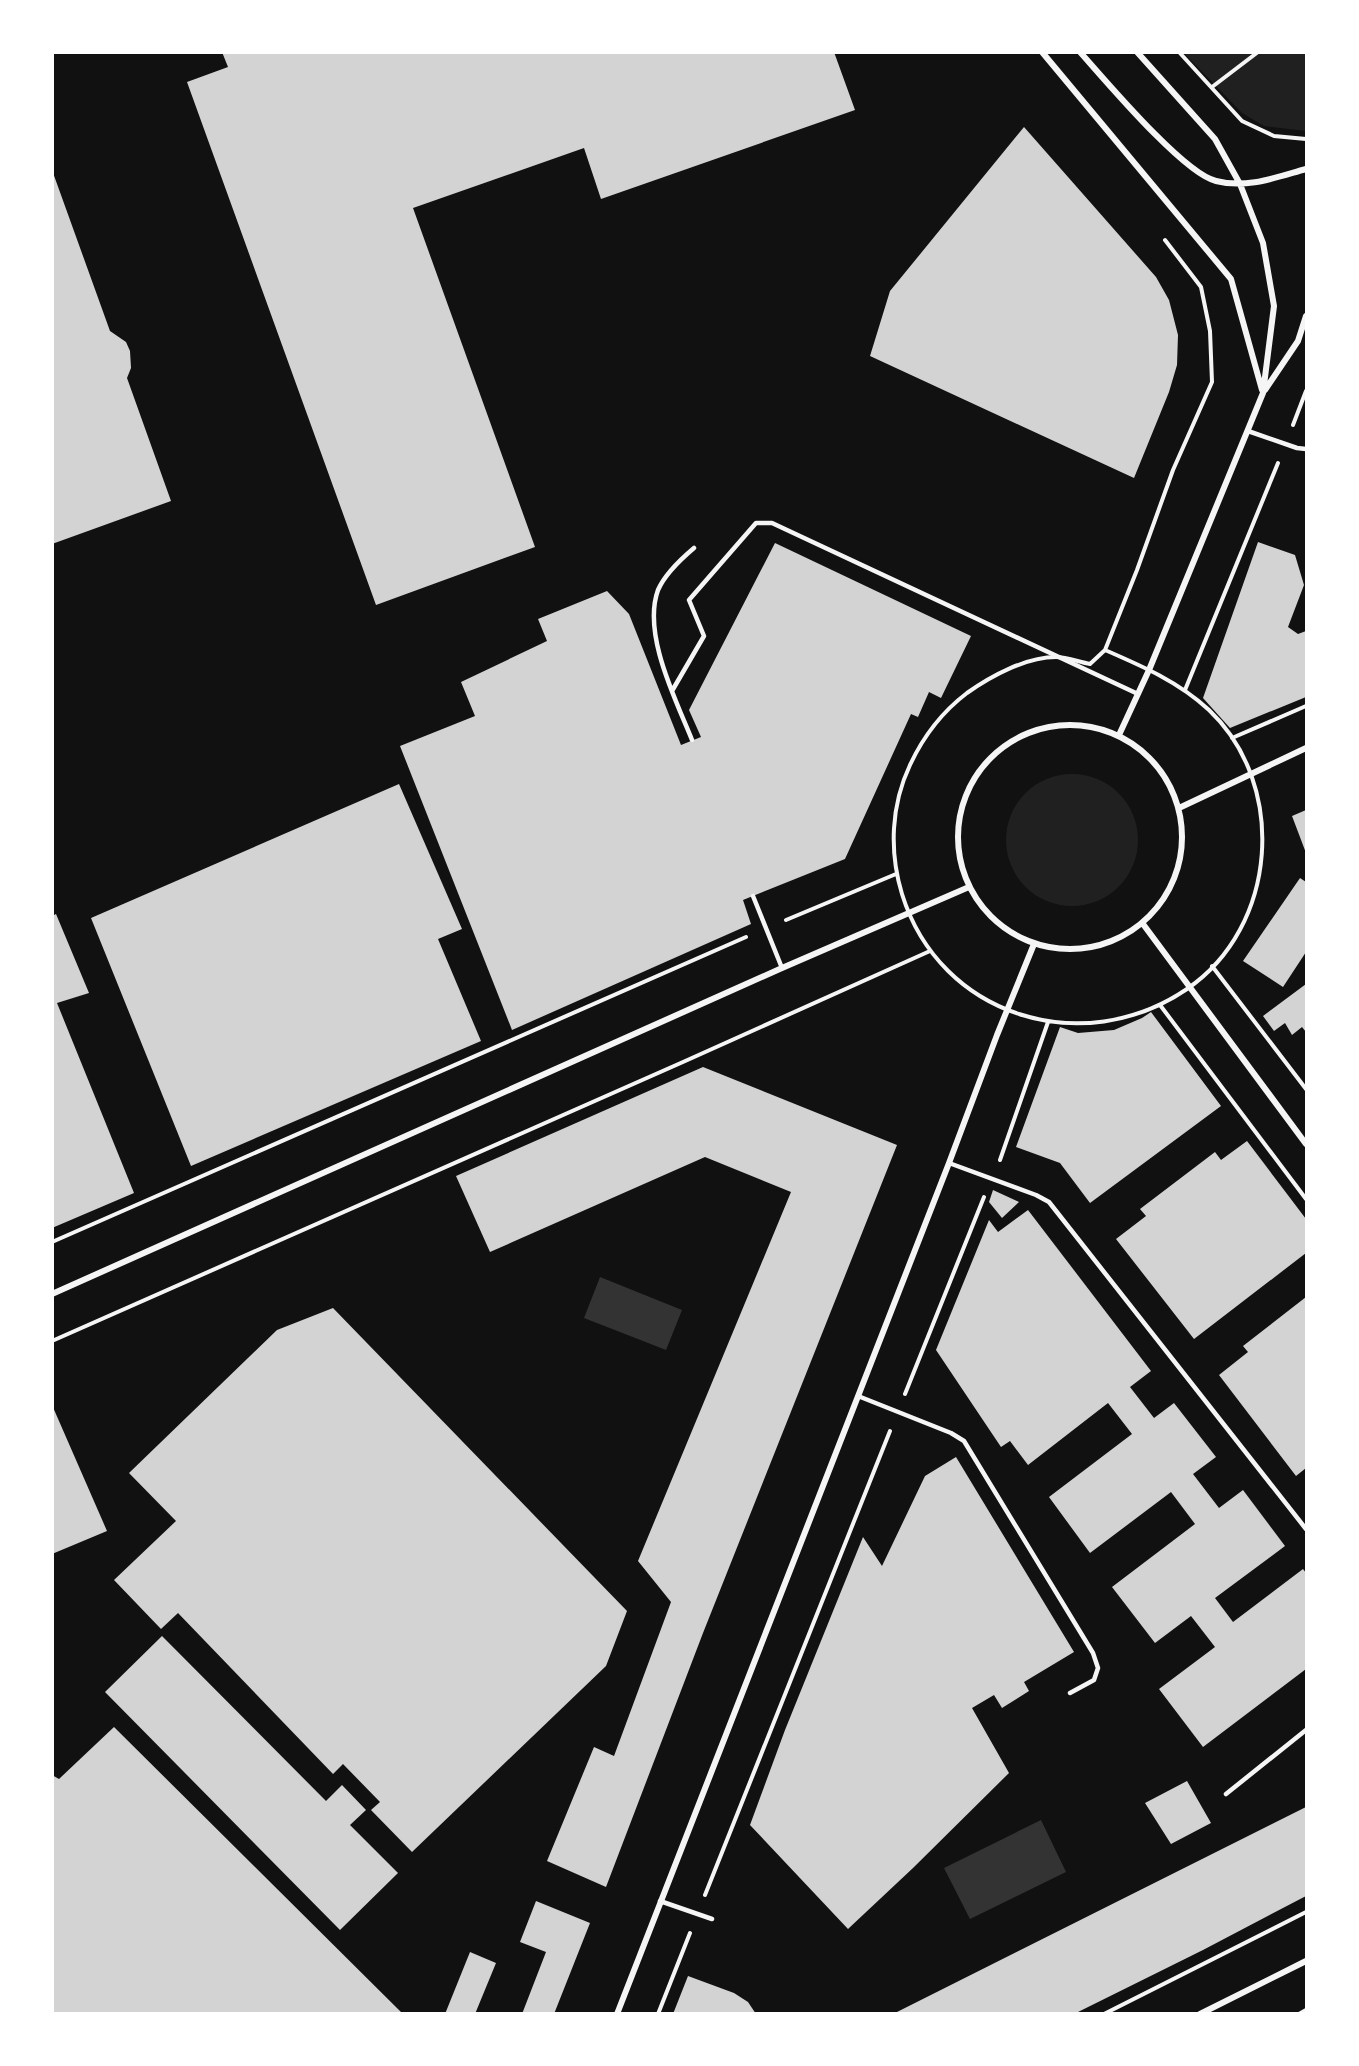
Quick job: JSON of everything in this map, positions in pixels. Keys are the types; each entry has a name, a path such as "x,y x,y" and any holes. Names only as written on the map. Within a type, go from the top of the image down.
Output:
{"street":[{"path":"1042,52 1231,279 1263,393"},
{"path":"1080,52 1147,125 1197,173 1215,181 1240,184 1306,169"},
{"path":"1137,52 1215,139 1240,184 1263,243 1275,306 1263,393"},
{"path":"1119,735 1149,670 1263,393 1298,341 1306,316"},
{"path":"1085,725 1119,735 1146,753 1167,778 1179,808 1183,831 1182,855 1176,878 1164,900 1143,924 1110,943 1072,950 1034,944 1007,931 985,911 969,887 958,854 958,820 969,786 989,758 1017,737 1050,726 1085,725"},
{"path":"1179,808 1306,748"},
{"path":"52,1294 782,968 969,887"},
{"path":"1143,924 1306,1144"},
{"path":"617,2013 949,1163 1006,1010 1034,944"},
{"path":"1200,2013 1306,1960"}],"lane":[{"path":"1248,431 1306,449"},
{"path":"672,691 704,636 689,600 756,523 772,523 1138,694"},
{"path":"692,740 659,657 654,616 658,590 676,565 694,548"},
{"path":"753,896 782,968"},
{"path":"949,1163 1049,1202 1306,1529"},
{"path":"858,1396 951,1433 964,1441 1093,1653 1098,1668 1094,1680 1070,1693"},
{"path":"1226,1794 1306,1730"},
{"path":"660,1901 712,1919"}],"path":[{"path":"1179,52 1242,121 1274,136 1306,139"},
{"path":"1212,87 1258,52"},
{"path":"1105,650 1185,690 1210,712 1232,738 1251,774 1258,796 1263,848 1260,874 1253,900 1230,946 1189,987 1143,1013 1087,1024 1048,1022 1006,1010 964,986 930,951 909,914 896,874 893,842 898,800 903,779 917,750 935,723 958,700 984,681 1014,667 1045,658 1059,657 1090,664 1105,650 1173,470 1212,382 1210,331 1201,287 1160,232"},
{"path":"1185,690 1306,392"},
{"path":"1232,738 1306,706"},
{"path":"52,1242 896,874"},
{"path":"52,1341 694,1058 930,951"},
{"path":"1212,966 1306,1089"},
{"path":"1160,1005 1306,1199"},
{"path":"658,2013 999,1161 1048,1022"},
{"path":"1104,2013 1306,1912"},
{"path":"1299,2013 1306,2010"}],"shaded area":[{"path":"1184,53 1306,53 1306,131 1264,126 1242,113"},
{"path":"1072,774 1097,779 1119,793 1133,815 1138,840 1133,865 1119,887 1097,901 1072,906 1047,901 1025,887 1011,865 1006,840 1011,815 1025,793 1047,779"},
{"path":"600,1277 682,1310 666,1350 584,1318"},
{"path":"1041,1820 1066,1872 970,1919 944,1868"}],"building":[{"path":"222,52 834,52 855,110 601,199 584,148 413,208 535,547 376,605 187,82 228,67"},
{"path":"1024,127 1156,277 1169,300 1178,335 1177,365 1169,392 1134,478 870,356 890,291"},
{"path":"52,170 110,331 126,342 130,351 131,368 127,378 171,501 52,544"},
{"path":"1258,542 1295,555 1304,585 1288,627 1298,634 1306,631 1306,697 1230,728 1203,698"},
{"path":"775,543 971,636 941,698 929,692 918,717 911,714 845,859 743,900 751,924 512,1030 400,746 475,716 461,682 547,641 538,619 607,591 629,614 681,745 701,737 689,710"},
{"path":"399,784 462,929 438,939 481,1041 191,1166 91,918"},
{"path":"1306,810 1306,853 1292,816"},
{"path":"1300,878 1306,882 1306,952 1283,987 1243,961"},
{"path":"56,914 89,993 57,1003 134,1193 52,1228 52,916"},
{"path":"1306,984 1306,1032 1302,1027 1292,1035 1285,1023 1274,1031 1263,1016"},
{"path":"1151,1012 1221,1106 1090,1203 1060,1163 1016,1147 1060,1027 1078,1033 1114,1030"},
{"path":"703,1067 897,1145 703,1633 606,1887 547,1861 594,1747 614,1756 671,1602 638,1561 791,1192 705,1157 490,1252 456,1176"},
{"path":"1247,1141 1306,1219 1306,1253 1194,1339 1116,1239 1146,1216 1140,1209 1215,1152 1221,1160"},
{"path":"993,1190 1019,1202 1002,1218 989,1202"},
{"path":"1028,1210 1151,1371 1130,1387 1154,1418 1174,1403 1216,1457 1193,1474 1219,1508 1243,1490 1285,1546 1215,1598 1233,1622 1303,1569 1306,1573 1306,1669 1203,1747 1159,1689 1215,1647 1191,1616 1155,1643 1112,1587 1195,1524 1171,1492 1090,1553 1049,1497 1132,1434 1108,1403 1028,1465 1010,1441 1001,1447 936,1350 989,1220 998,1232"},
{"path":"1306,1297 1306,1468 1296,1476 1219,1375 1248,1352 1243,1346"},
{"path":"333,1308 627,1611 606,1666 412,1852 371,1810 380,1802 343,1764 333,1774 178,1613 161,1629 114,1580 176,1521 129,1473 277,1330"},
{"path":"52,1405 107,1531 52,1554"},
{"path":"956,1457 1074,1652 1024,1682 1029,1691 1002,1708 994,1695 972,1708 1009,1773 848,1929 750,1825 785,1730 863,1537 882,1566 925,1476"},
{"path":"162,1636 326,1801 342,1785 366,1810 350,1825 398,1873 340,1930 105,1692"},
{"path":"114,1727 403,2014 52,2014 52,1775 59,1779"},
{"path":"1187,1781 1211,1823 1171,1844 1145,1803"},
{"path":"1306,1807 1306,1896 1203,1950 1074,2014 893,2014"},
{"path":"536,1901 590,1923 554,2014 522,2014 546,1952 520,1942"},
{"path":"470,1952 496,1963 475,2014 445,2014"},
{"path":"688,1976 734,1993 748,2002 756,2014 673,2014"}]}
